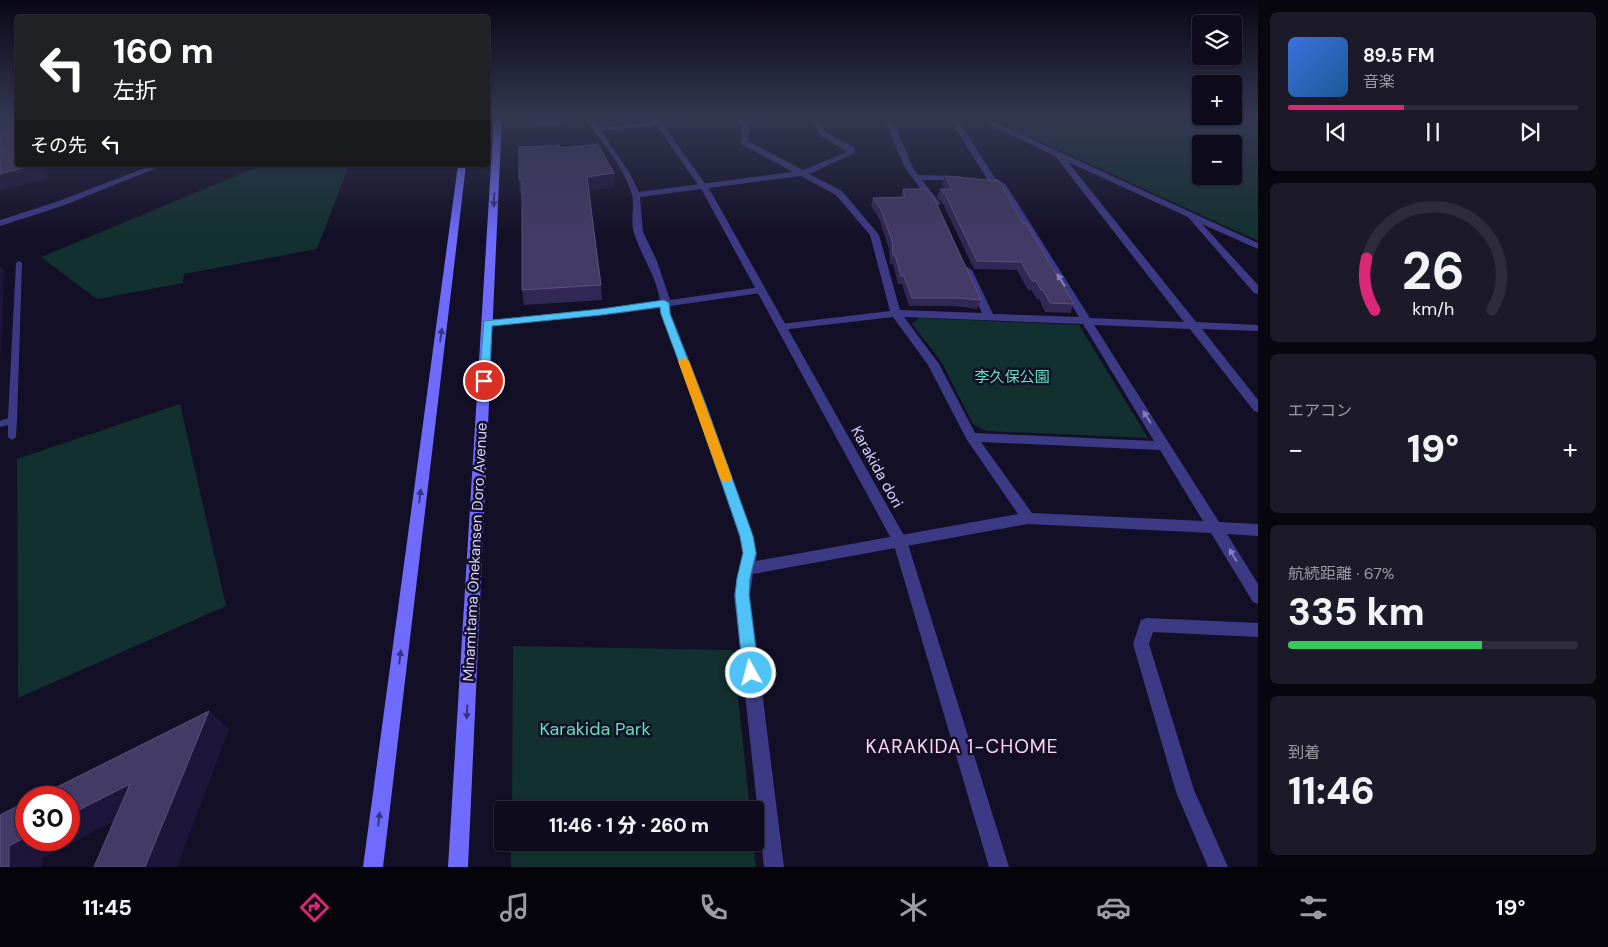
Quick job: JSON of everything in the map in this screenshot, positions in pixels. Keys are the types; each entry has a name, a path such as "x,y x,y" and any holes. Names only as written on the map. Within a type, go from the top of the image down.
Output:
{"main road":[{"name":"Minamitama Onekansen Doro Avenue","path":"458,866 496,156"},
{"path":"373,867 462,167"}],"street":[{"path":"615,156 636,195 638,232 652,261 664,294 666,314 700,403 746,536 750,553 743,578 742,595 774,867"},
{"name":"Karakida dori","path":"681,156 702,186 900,541 998,867"},
{"path":"771,156 839,193 874,236 896,313 933,364 971,437 1028,518"},
{"path":"636,195 802,173 843,156"},
{"path":"904,156 909,168 933,198 941,214"},
{"path":"977,156 992,180 1003,187 1258,597"},
{"path":"1060,156 1258,408"},
{"path":"1063,156 1258,246"},
{"path":"0,223 60,204 155,167"},
{"path":"916,177 966,179"},
{"path":"976,179 992,180"},
{"path":"1188,214 1258,292"},
{"path":"961,257 989,317"},
{"path":"487,323 607,312 761,290"},
{"path":"781,327 896,313 1258,328"},
{"path":"971,437 1165,446"},
{"path":"747,569 1028,518 1258,530"},
{"path":"1218,867 1185,792 1142,644 1147,625 1258,630"}],"lane":[{"path":"12,437 19,263"},
{"path":"0,424 13,420"}],"green space":[{"path":"1074,156 1192,156 1192,185 1242,185 1242,156 1258,156 1258,241"},
{"path":"257,167 348,167 317,249 184,274 183,283 97,299 41,257"},
{"name":"李久保公園","path":"919,318 1079,325 1148,438 986,431 973,424 941,361 912,324"},
{"path":"180,404 226,606 18,698 17,459"},
{"name":"Karakida Park","path":"513,646 733,650 749,801 512,801"},
{"path":"511,851 754,851 756,867 511,867"}],"building":[{"path":"0,156 15,156 15,167 26,167 0,174"},
{"path":"519,156 605,156 614,173 587,177 601,285 522,290 522,179 519,179"},
{"path":"945,176 999,181 1074,304 1050,303 1036,281 1032,281 1021,262 977,261 946,196 940,189 952,189"},
{"path":"903,189 927,189 934,198 981,300 912,298 904,276 901,276 895,255 893,255 892,241 881,210 873,198 905,197"},
{"path":"209,711 145,867 94,867 130,784 80,809 80,786 59,786"},
{"path":"15,808 15,843 9,846 9,867 0,867 0,815"}],"slow traffic":[{"path":"684,361 726,478"}],"district":[{"name":"KARAKIDA 1-CHOME","path":"962,746"}],"route":[{"path":"484,381 487,323 601,312 664,303 666,314 700,403 746,536 750,553 743,578 742,595 751,673"}]}
